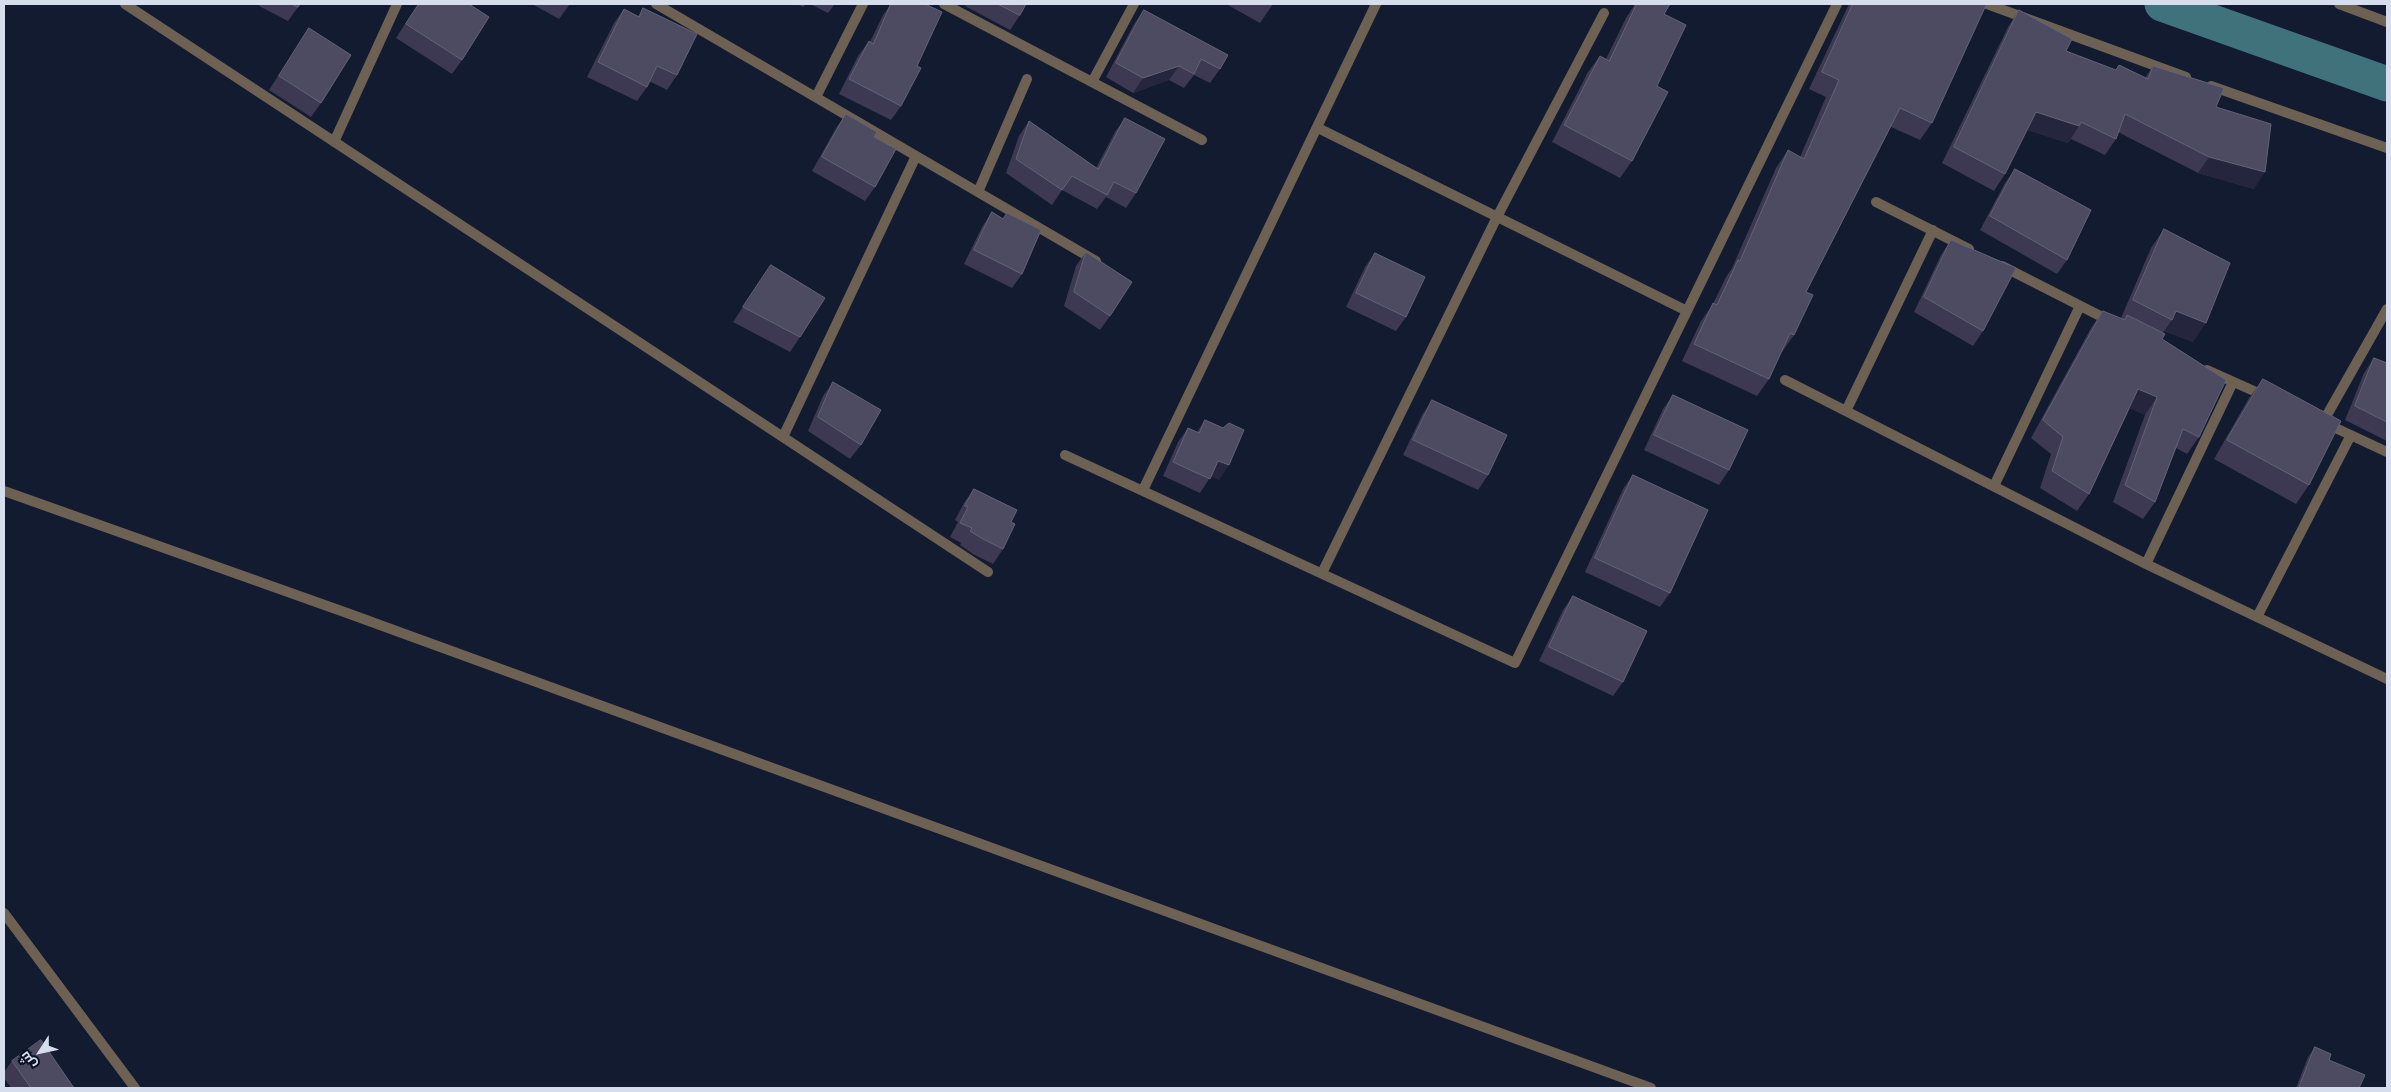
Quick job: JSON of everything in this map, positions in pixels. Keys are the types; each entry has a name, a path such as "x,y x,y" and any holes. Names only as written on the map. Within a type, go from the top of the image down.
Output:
{"street":[{"path":"125,4 988,572"},
{"path":"334,142 397,4"},
{"path":"656,4 1107,268"},
{"path":"816,97 863,4"},
{"path":"947,4 1202,140"},
{"path":"1092,82 1134,4"},
{"path":"1143,490 1376,4"},
{"path":"1065,455 1514,663 1837,4"},
{"path":"1987,4 2199,82 2387,148"},
{"path":"2339,4 2387,22"},
{"path":"1322,573 1497,217 1604,13"},
{"path":"978,192 1027,79"},
{"path":"1318,128 1687,311"},
{"path":"783,437 916,156"},
{"path":"1876,202 1976,253"},
{"path":"1846,411 1932,230"},
{"path":"1993,262 2122,328"},
{"path":"1994,486 2080,306"},
{"path":"2323,422 2387,309"},
{"path":"2198,366 2278,402"},
{"path":"1785,380 2146,564 2387,679"},
{"path":"2146,564 2233,382"},
{"path":"2305,414 2387,452"},
{"path":"2258,617 2351,435"},
{"path":"4,491 347,613 1651,1088"},
{"path":"4,913 135,1088"}],"building":[{"path":"419,4 469,4 489,17 462,60 406,24"},
{"path":"891,4 925,4 942,12 917,66 921,68 901,106 849,79 869,41 873,44"},
{"path":"998,4 1026,4 1020,15"},
{"path":"1637,4 1670,4 1664,14 1686,25 1657,86 1668,92 1632,161 1564,125 1600,56 1609,61"},
{"path":"1853,4 1986,5 1932,123 1900,108 1806,292 1813,295 1794,335 1790,333 1769,379 1694,344 1713,303 1717,305 1738,260 1740,261 1788,150 1804,159 1839,80 1822,72"},
{"path":"643,8 697,34 677,75 657,66 647,87 598,62 624,9 639,17"},
{"path":"1144,10 1228,55 1220,69 1201,59 1194,74 1179,66 1143,78 1116,63"},
{"path":"2019,10 2072,39 2066,51 2116,70 2119,65 2148,79 2153,66 2224,88 2216,107 2271,124 2265,172 2209,157 2125,114 2116,139 2081,122 2079,126 2036,112 2005,174 1954,147"},
{"path":"309,28 351,55 321,103 279,76"},
{"path":"846,114 877,132 874,137 896,149 875,187 822,157"},
{"path":"1125,118 1165,139 1136,193 1114,182 1107,195 1072,176 1062,190 1016,159 1029,121 1098,169"},
{"path":"2015,169 2091,210 2067,260 1990,216"},
{"path":"992,212 1003,219 1007,213 1041,230 1022,274 974,250"},
{"path":"2164,229 2230,263 2206,323 2176,311 2172,320 2133,300"},
{"path":"1951,240 2016,268 1983,331 1924,297"},
{"path":"1086,252 1132,282 1110,316 1074,292"},
{"path":"1375,253 1425,277 1406,317 1356,293"},
{"path":"771,265 825,298 800,337 743,307"},
{"path":"2103,311 2125,320 2127,315 2165,334 2162,339 2226,380 2199,437 2183,429 2155,502 2125,485 2157,397 2138,389 2089,494 2052,471 2063,437 2043,420"},
{"path":"2374,358 2387,363 2387,422 2355,406"},
{"path":"2263,379 2341,421 2309,485 2227,440"},
{"path":"833,382 881,410 861,445 818,417"},
{"path":"1673,395 1748,430 1729,470 1654,435"},
{"path":"1432,400 1507,435 1488,475 1413,440"},
{"path":"1205,420 1223,428 1229,423 1244,430 1229,465 1218,461 1210,479 1173,462 1188,428 1199,433"},
{"path":"1633,475 1708,510 1670,593 1595,558"},
{"path":"974,489 1017,510 1011,522 1015,524 1003,549 970,531 972,528 960,523 968,507 965,506"},
{"path":"1573,596 1647,631 1623,682 1549,647"},
{"path":"41,1040 74,1088 31,1088 12,1061"},
{"path":"2315,1047 2331,1054 2329,1060 2365,1075 2359,1088 2299,1088"}],"waterway":[{"path":"2162,4 2387,84"}]}
